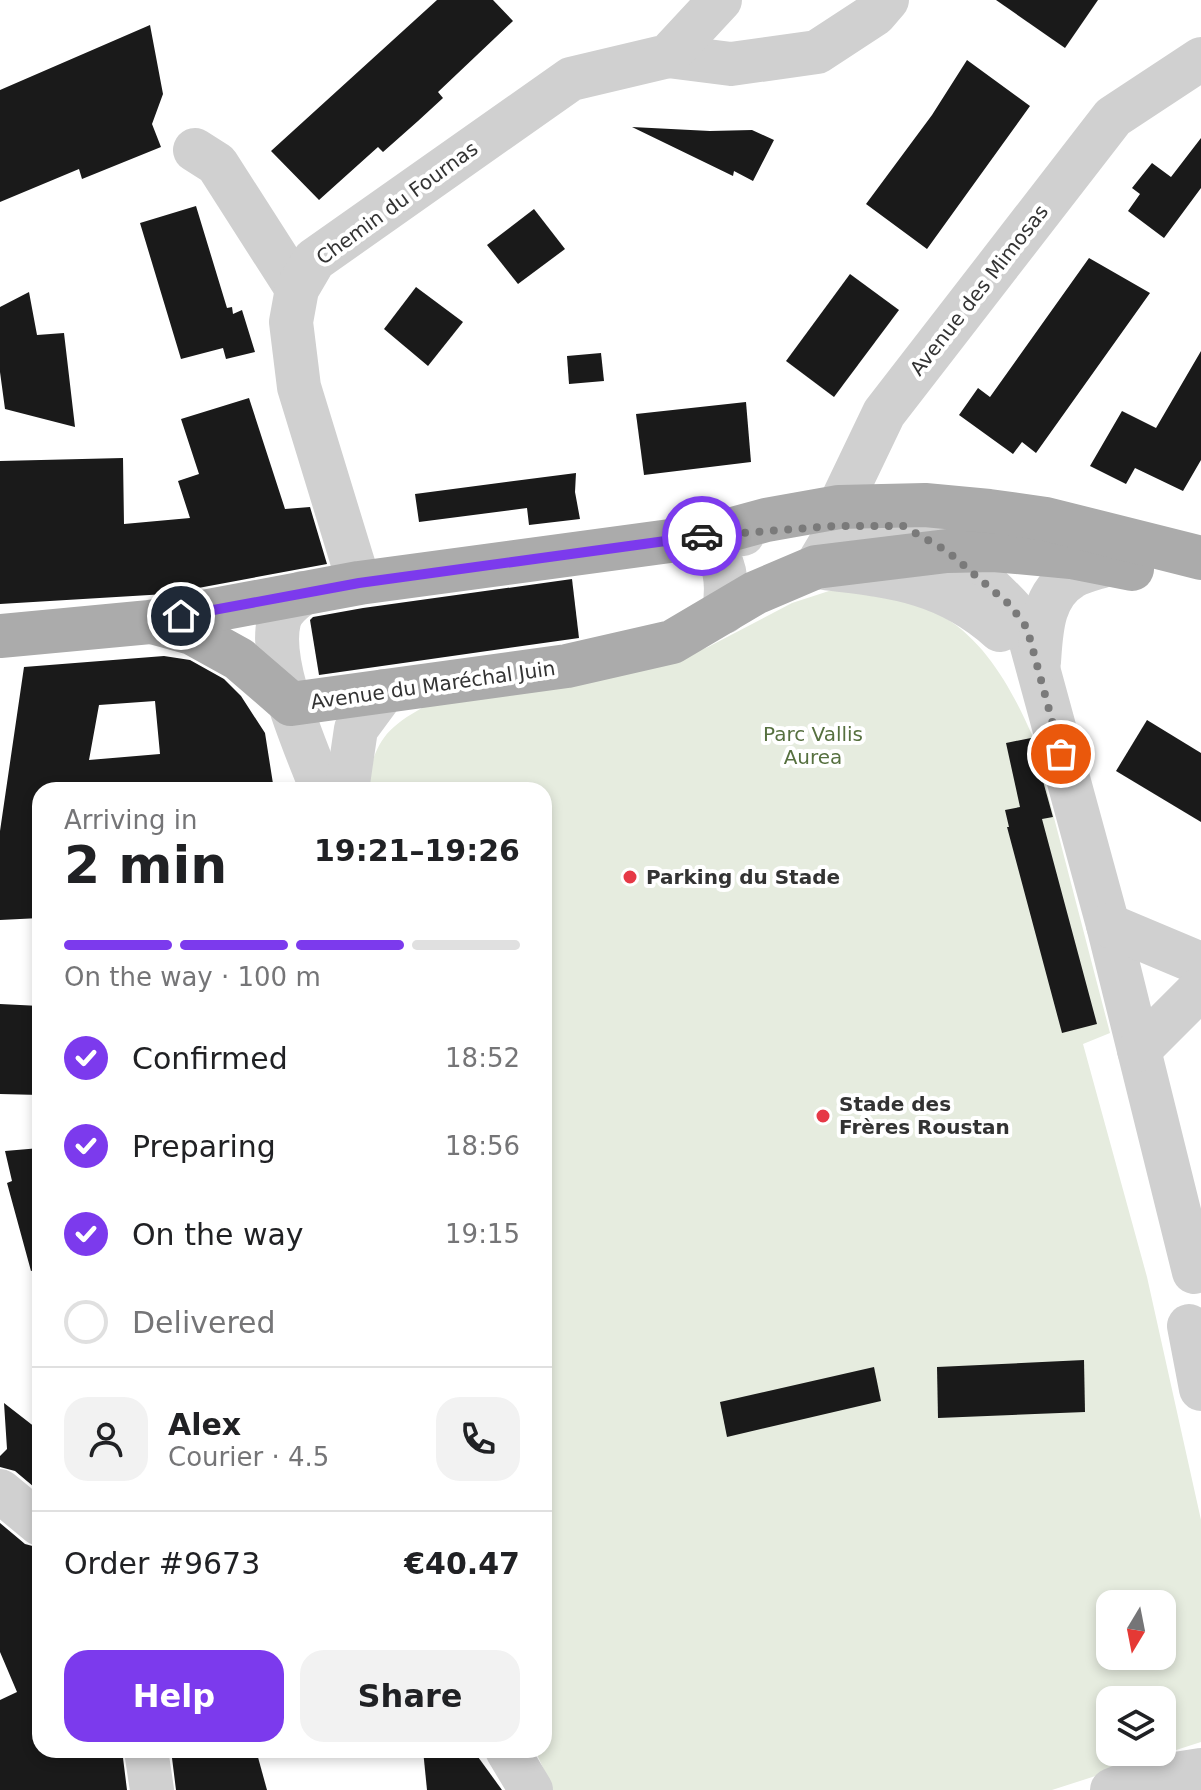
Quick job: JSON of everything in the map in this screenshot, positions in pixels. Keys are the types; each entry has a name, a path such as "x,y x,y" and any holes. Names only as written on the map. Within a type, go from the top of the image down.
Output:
{"main road":[{"name":"Avenue du Maréchal Juin","path":"150,622 359,583 707,536 766,520 837,516 925,505 1046,519 1183,553"},
{"name":"Avenue du Maréchal Juin","path":"150,622 192,633 239,659 291,704 567,666 673,641 755,593 816,567 947,551 1028,551 1108,564 1201,586"},
{"path":"0,636 150,622"}],"street":[{"path":"668,56 720,0"},
{"path":"668,56 731,64 817,52 875,14 887,0"},
{"name":"Chemin du Fournas","path":"359,583 299,387 291,322 297,289 314,260 571,79 668,56"},
{"name":"Avenue des Mimosas","path":"816,567 831,542 837,516 884,413 1113,117 1201,59"},
{"path":"195,150 217,164 297,289"},
{"name":"Avenue du Maréchal Juin","path":"837,516 903,526 947,551"},
{"path":"1008,620 1028,551 1040,536 1049,532 1148,551 1183,553"},
{"path":"707,536 723,562 727,589 724,612"},
{"path":"947,551 1008,620 1038,669 1108,925 1194,1272"},
{"path":"1038,669 1047,604 1070,577 1108,564"},
{"path":"816,567 895,577 943,591 983,615 1008,620"},
{"path":"303,593 286,607 279,621 278,656 291,704 319,782"},
{"path":"348,782 356,729 384,691"},
{"path":"1108,925 1201,964"},
{"path":"1139,1050 1201,988"},
{"path":"1189,1326 1201,1389"},
{"path":"0,1491 32,1517"},
{"path":"147,1758 152,1790"},
{"path":"512,1758 531,1790"},
{"path":"1112,1790 1137,1780 1201,1770"}],"green space":[{"name":"Stade des Frères Roustan","path":"874,587 944,617 974,641 998,670 1033,737 1110,1033 1083,1044 1147,1277 1201,1520 1201,1742 1176,1750 1176,1686 1096,1686 1096,1766 1126,1766 1052,1790 553,1790 539,1758 552,1758 552,782 367,782 373,759 384,737 429,704 665,664 708,647 792,603 832,590"}],"building":[{"path":"437,0 493,0 513,21 438,92 443,98 383,152 378,147 319,200 271,151"},
{"path":"996,0 1098,0 1065,48"},
{"path":"150,25 163,94 152,124 161,147 82,179 79,169 0,202 0,90"},
{"path":"967,60 1030,106 927,249 866,204 932,115"},
{"path":"632,127 752,130 774,140 753,181 734,171 733,176"},
{"path":"1201,138 1201,188 1164,238 1128,211 1140,194 1132,188 1152,163 1171,177"},
{"path":"196,206 227,308 232,307 233,314 242,310 255,352 226,359 223,348 181,359 140,223"},
{"path":"534,209 565,249 518,284 487,245"},
{"path":"1089,258 1150,293 1036,453 1022,442 1013,454 959,415 978,388 990,397"},
{"path":"850,274 899,310 834,397 786,361"},
{"path":"416,287 463,322 428,366 384,329"},
{"path":"29,292 37,335 64,333 75,427 5,409 0,372 0,307"},
{"path":"1201,351 1201,460 1183,491 1135,468 1126,484 1090,466 1122,411 1156,428"},
{"path":"601,353 604,381 569,384 567,356"},
{"path":"249,398 285,509 310,507 327,564 166,594 0,604 0,461 123,458 124,524 190,518 178,481 199,474 181,419"},
{"path":"746,402 751,462 644,475 636,414"},
{"path":"576,473 575,492 580,519 529,525 527,508 419,522 415,494"},
{"path":"572,579 579,638 319,675 310,620 313,617"},
{"path":"164,656 190,660 224,679 241,696 265,733 273,782 32,782 32,918 0,920 0,831 24,667","holes":["155,701 160,754 89,760 99,705"]},
{"path":"1147,720 1201,753 1201,822 1116,771"},
{"path":"1031,738 1053,817 1042,819 1097,1024 1062,1033 1005,810 1020,807 1006,743"},
{"path":"0,1004 32,1006 32,1095 0,1094"},
{"path":"32,1149 31,1271 7,1183 12,1181 5,1151"},
{"path":"1084,1360 1085,1412 938,1418 937,1367"},
{"path":"874,1367 881,1401 727,1437 720,1402"},
{"path":"4,1403 32,1425 32,1485 15,1471 0,1467 0,1456 7,1449"},
{"path":"0,1523 25,1544 32,1546 32,1758 123,1758 127,1790 0,1790 0,1700 17,1692 0,1652"},
{"path":"172,1758 258,1758 267,1790 176,1790"},
{"path":"424,1758 479,1758 502,1790 427,1790"}],"way so far":[{"path":"702,536 835,526 903,526 947,551 1010,605 1027,628 1061,754"}],"place":[{"name":"Parking du Stade","path":"630,877"},
{"name":"Stade des Frères Roustan","path":"823,1116"}],"route":[{"path":"181,616 359,583 702,536"}],"park label":[{"name":"Parc Vallis Aurea","path":"813,746"}]}
